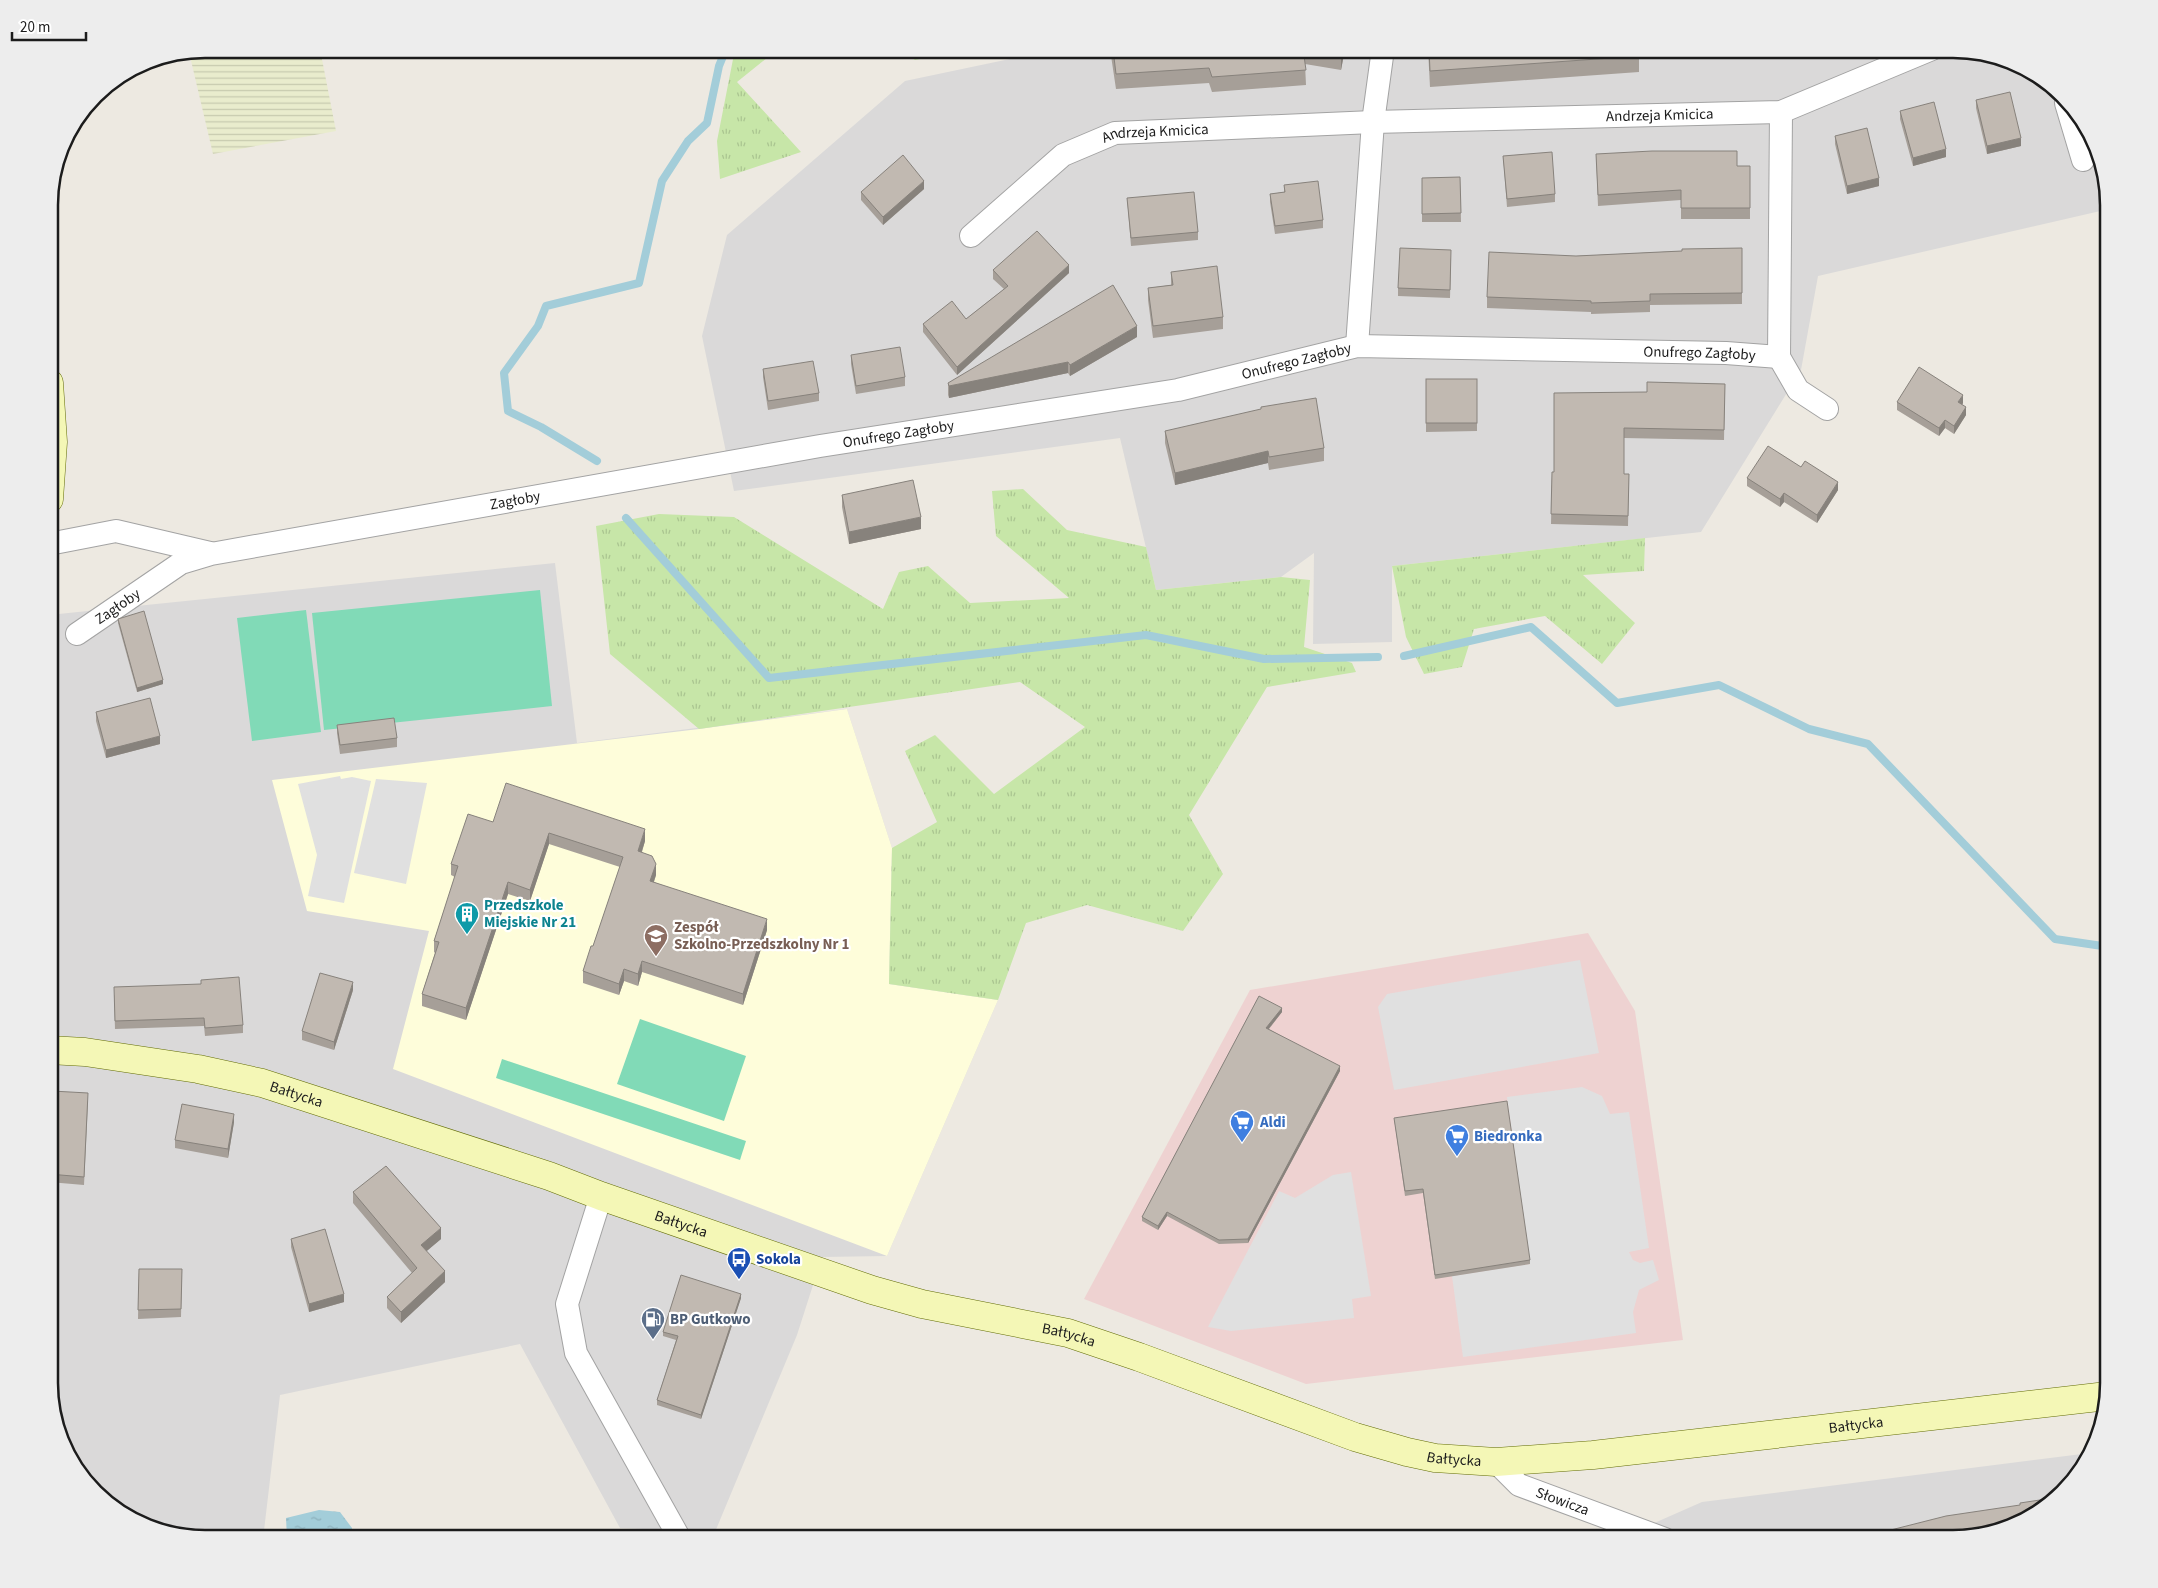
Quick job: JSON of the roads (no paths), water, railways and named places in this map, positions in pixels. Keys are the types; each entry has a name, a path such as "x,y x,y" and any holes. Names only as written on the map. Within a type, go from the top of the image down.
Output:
{"main road":[{"name":"Bałtycka","path":"58,1050 85,1052 190,1068 262,1084 530,1170 872,1290 922,1304 1068,1333 1381,1445 1435,1458 1496,1462 1593,1455 2100,1397"}],"street":[{"path":"1357,346 1373,122 1382,58"},
{"name":"Andrzeja Kmicica","path":"971,236 1063,155 1115,133 1373,122 1781,112 1910,58"},
{"path":"1781,112 1779,357 1798,390 1827,409"},
{"path":"2070,115 2083,160"},
{"name":"Onufrego Zagłoby","path":"820,446 1178,390 1357,346 1726,353 1779,357"},
{"name":"Zagłoby","path":"77,634 181,563 211,554 820,446"},
{"name":"Zagłoby","path":"58,542 116,531 211,554"},
{"path":"601,1196 566,1304 576,1353 675,1530"},
{"name":"Słowicza","path":"1496,1462 1519,1484 1642,1530"}],"water":[{"path":"319,1510 340,1512 352,1530 287,1530 286,1518"}],"waterway":[{"path":"597,461 541,427 508,411 504,373 538,326 546,306 639,283 662,181 688,141 707,123 722,58"},
{"path":"626,518 769,678 1146,635 1264,659 1378,657"},
{"path":"1404,656 1531,627 1617,703 1719,685 1809,729 1868,744 2055,939 2100,946"}],"place":[{"name":"Przedszkole Miejskie Nr 21","path":"467,935"},
{"name":"Zespół Szkolno-Przedszkolny Nr 1","path":"656,957"},
{"name":"Aldi","path":"1242,1143"},
{"name":"Biedronka","path":"1457,1157"},
{"name":"Sokola","path":"739,1280"},
{"name":"BP Gutkowo","path":"653,1340"}]}
